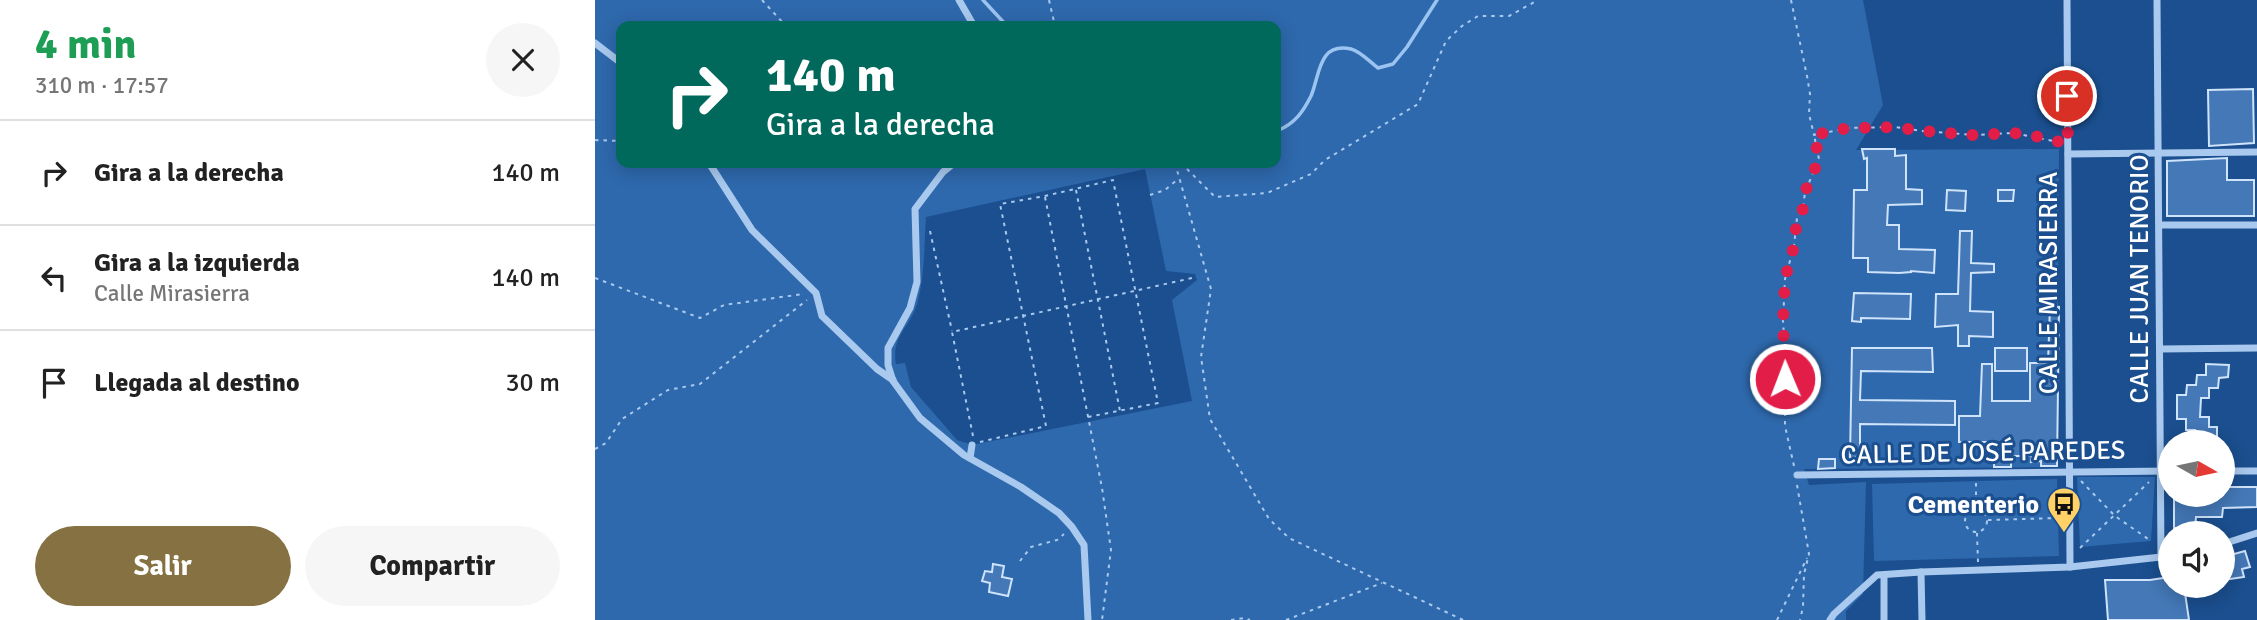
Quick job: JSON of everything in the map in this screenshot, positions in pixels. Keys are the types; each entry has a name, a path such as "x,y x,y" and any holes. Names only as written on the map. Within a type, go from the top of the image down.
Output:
{"street":[{"path":"959,0 971,21"},
{"name":"CALLE MIRASIERRA","path":"2067,0 2070,567"},
{"name":"CALLE JUAN TENORIO","path":"2157,0 2160,430"},
{"path":"595,43 616,59"},
{"path":"2068,154 2257,152"},
{"path":"712,168 752,230 816,293 822,316 893,381 920,418 970,458 1021,487 1059,513 1072,527 1084,545 1088,620"},
{"path":"893,381 888,365 888,348 910,308 917,282 915,209 948,168"},
{"path":"2160,225 2257,225"},
{"path":"2160,349 2257,348"},
{"path":"970,458 972,445"},
{"name":"CALLE DE JOSÉ PAREDES","path":"1797,475 2158,471"},
{"path":"2235,471 2257,471"},
{"path":"2235,540 2257,533"},
{"path":"1831,620 1834,614 1877,575 2070,567 2158,558"},
{"path":"1921,572 1922,620"},
{"path":"1884,575 1884,620"}],"path":[{"path":"762,0 781,21"},
{"path":"1049,0 1054,21"},
{"path":"1186,168 1215,197 1267,193 1297,181 1311,174 1325,160 1418,104 1446,41 1462,26 1478,16 1509,16 1538,0"},
{"path":"1791,0 1807,76 1809,114 1819,159 1805,192 1803,209 1797,218 1794,246 1785,279 1783,321 1785,426 1797,475 1809,554 1804,574 1800,620"},
{"path":"1814,135 1848,128 1895,127 1974,135 2014,133 2068,144"},
{"path":"595,140 616,141"},
{"path":"1176,168 1212,289 1201,357 1210,419 1269,519 1289,538 1463,620"},
{"path":"1150,195 1165,190 1179,178"},
{"path":"930,231 974,440 979,442 1046,426 1000,204 1113,180 1158,403 1088,417"},
{"path":"1075,189 1120,411"},
{"path":"1045,196 1111,550 1102,620"},
{"path":"595,278 700,318 724,305 816,293"},
{"path":"952,332 1192,278"},
{"path":"595,449 606,443 622,419 667,390 700,384 816,293"},
{"path":"2069,472 2115,516 2151,541 2158,541"},
{"path":"1976,473 1976,510"},
{"path":"2080,547 2158,473"},
{"path":"1976,510 1984,513 1988,520 1985,529 1976,533 1968,529 1965,523 1966,515 1976,510"},
{"path":"1988,520 2069,517"},
{"path":"1020,561 1031,547 1057,540 1072,527"},
{"path":"1976,533 1978,570"},
{"path":"1777,620 1809,554"},
{"path":"1286,620 1383,582"},
{"path":"1231,620 1250,620"}],"shaded area":[{"path":"595,0 1863,0 1883,105 1856,150 2059,149 2057,467 1804,469 1809,485 1866,482 1863,594 1846,611 1846,620 595,620","holes":["1145,169 1166,271 1195,274 1197,280 1172,300 1192,401 972,445 957,440 911,387 905,363 896,364 896,346 920,294 926,217"]},
{"path":"2077,477 2155,477 2151,541 2080,547"},
{"path":"2057,479 2059,556 1874,561 1872,484"}],"building":[{"path":"2253,89 2254,143 2209,146 2208,90"},
{"path":"1862,149 1895,149 1895,156 1906,155 1906,189 1922,190 1922,204 1888,205 1887,225 1899,225 1899,249 1935,250 1934,273 1868,272 1868,258 1853,258 1854,190 1867,190 1867,158 1864,159"},
{"path":"2227,158 2227,180 2254,180 2254,216 2167,216 2167,161"},
{"path":"1947,190 1966,191 1965,211 1946,210"},
{"path":"1998,190 2014,190 2013,201 1998,201"},
{"path":"1960,231 1972,231 1971,263 1994,264 1994,272 1971,273 1970,311 1993,312 1993,337 1969,336 1969,346 1958,346 1958,325 1935,327 1936,294 1958,294"},
{"path":"1854,293 1911,294 1910,319 1861,318 1861,322 1852,321"},
{"path":"2050,306 2059,307 2057,466 2041,466 2041,461 2031,462 2032,456 2011,456 2011,467 1994,467 1994,442 1959,442 1959,416 1980,416 1982,364 1992,364 1992,401 2030,401 2030,363 2048,363"},
{"path":"1852,348 1932,348 1933,372 1861,371 1860,400 1955,401 1955,425 1860,424 1860,457 1850,458"},
{"path":"1995,348 2027,348 2027,371 1995,371"},
{"path":"2206,364 2229,365 2228,377 2219,378 2218,388 2209,388 2209,398 2201,398 2200,417 2209,417 2209,427 2217,427 2217,430 2186,430 2186,419 2177,419 2177,395 2186,395 2187,385 2196,385 2197,375 2206,375"},
{"path":"1819,459 1835,459 1835,468 1818,469"},
{"path":"2235,487 2257,487 2257,507 2235,508"},
{"path":"2174,508 2223,508 2222,517 2196,517 2196,521 2174,521"},
{"path":"2245,551 2250,567 2242,569 2244,577 2235,578 2235,554"},
{"path":"993,564 1004,566 1002,577 1012,579 1008,596 989,592 990,583 982,581 985,571 992,572"},
{"path":"2158,579 2158,598 2186,598 2189,620 2108,620 2105,580"}],"waterway":[{"path":"983,0 1002,21"},
{"path":"1281,129 1302,112 1311,96 1322,62 1332,50 1354,50 1378,68 1393,64 1437,0"}],"place":[{"name":"Cementerio","path":"2064,534"}],"route":[{"path":"1785,379 1785,279 1794,246 1797,218 1803,209 1805,192 1819,159 1814,135 1848,128 1895,127 1974,135 2014,133 2068,144 2067,96"}]}
